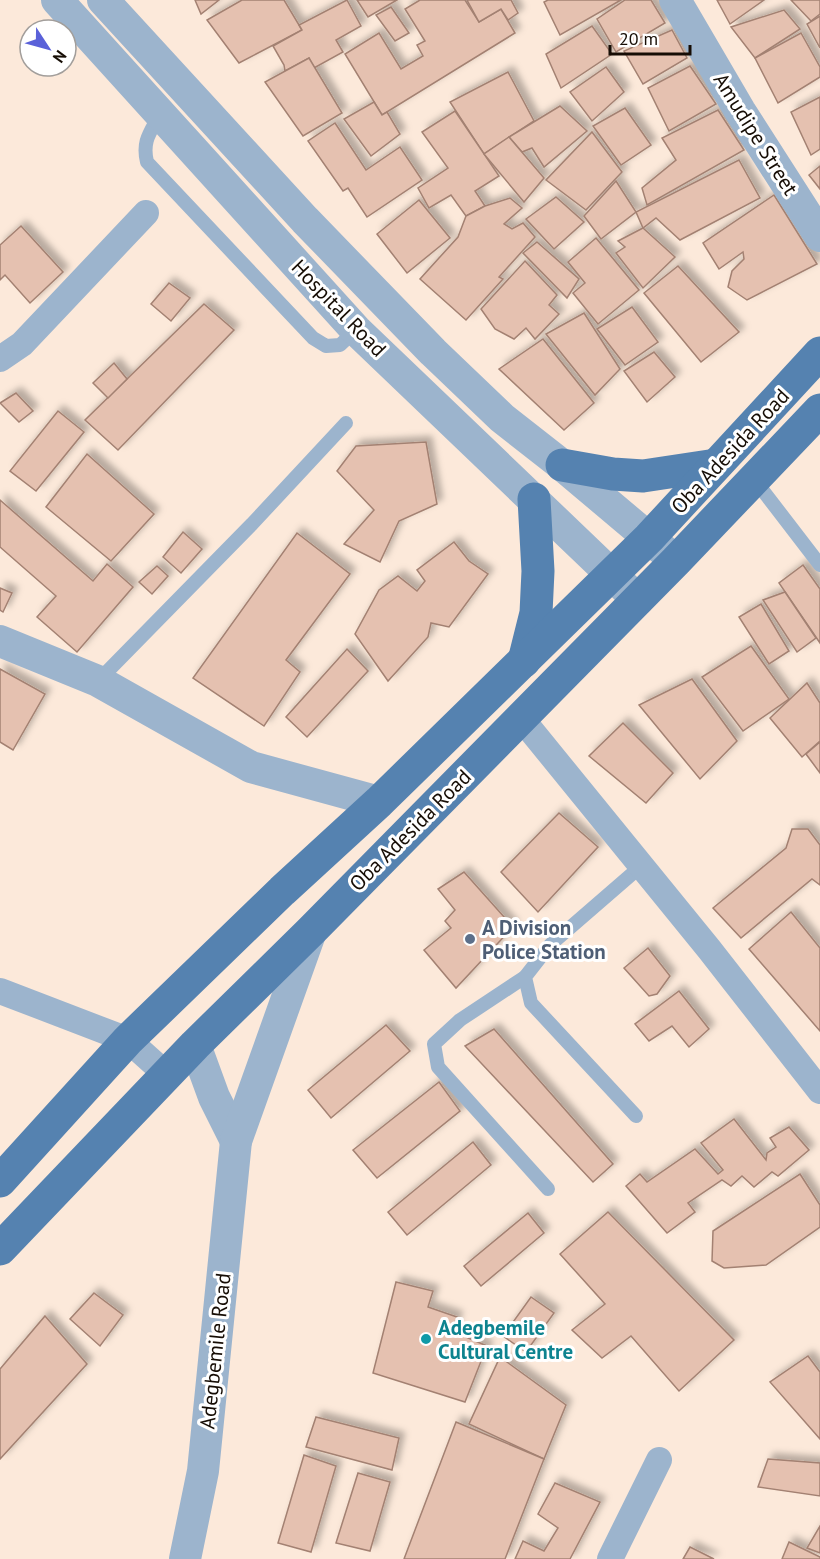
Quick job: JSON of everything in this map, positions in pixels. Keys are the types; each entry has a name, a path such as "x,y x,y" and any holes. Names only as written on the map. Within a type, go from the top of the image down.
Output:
{"main road":[{"name":"Oba Adesida Road","path":"0,1181 128,1040 282,891 380,802 649,538 820,353"},
{"name":"Oba Adesida Road","path":"0,1249 195,1045 638,600 820,410"},
{"path":"562,465 613,474 643,476 716,465"},
{"path":"524,661 537,602 538,546 534,499"}],"street":[{"name":"Hospital Road","path":"57,0 356,330 638,600"},
{"name":"Hospital Road","path":"103,0 305,220 433,352 502,418 676,561"},
{"name":"Amudipe Street","path":"675,0 740,111 820,236"},
{"path":"0,359 22,344 146,213"},
{"path":"0,641 98,681 251,767 380,802"},
{"path":"520,718 709,949 820,1092"},
{"name":"Adegbemile Road","path":"185,1559 203,1471 236,1141 311,931"},
{"path":"0,991 128,1040 166,1075"},
{"path":"195,1045 214,1096 236,1141"},
{"path":"610,1559 659,1460"}],"lane":[{"path":"160,114 146,140 144,149 147,162 313,338 326,346 340,345 356,330"},
{"path":"98,681 252,524 346,423"},
{"path":"754,479 820,565"},
{"path":"548,1189 438,1066 434,1044 460,1020 525,977 550,945 640,867"},
{"path":"525,977 531,1004 636,1116"}],"building":[{"path":"195,0 219,0 201,14"},
{"path":"242,0 284,0 302,30 239,63 207,20"},
{"path":"347,0 361,26 336,40 343,52 314,68 309,58 285,71 273,46 302,30 299,25"},
{"path":"357,0 397,0 368,17"},
{"path":"420,0 465,0 479,22 501,9 515,33 382,115 345,54 379,33 401,69 423,56 417,45 425,41 405,9"},
{"path":"467,0 511,0 518,13 508,20 501,9 479,22"},
{"path":"548,0 621,0 560,35 544,2"},
{"path":"625,0 651,0 665,23 616,52 597,19"},
{"path":"717,0 764,0 730,24"},
{"path":"791,0 820,0 820,14 811,21"},
{"path":"391,7 409,33 395,41 376,15"},
{"path":"784,10 800,29 755,58 731,27"},
{"path":"820,16 820,48 807,24"},
{"path":"592,26 612,54 561,88 546,54"},
{"path":"672,30 687,58 643,84 624,51"},
{"path":"801,33 820,67 820,77 778,103 755,58"},
{"path":"309,58 342,113 303,136 265,82"},
{"path":"690,66 716,104 669,131 648,88"},
{"path":"606,67 624,92 592,121 570,92"},
{"path":"508,72 534,121 484,154 450,102"},
{"path":"820,97 820,149 811,155 791,112"},
{"path":"374,102 382,115 387,112 400,134 371,156 344,119"},
{"path":"560,106 587,131 544,167 532,148 522,152 509,137"},
{"path":"625,108 651,145 621,165 593,126"},
{"path":"718,110 744,150 647,205 642,188 676,160 662,138"},
{"path":"455,111 499,176 475,191 485,206 466,216 451,195 429,208 418,188 448,168 422,132"},
{"path":"335,123 366,170 400,147 422,180 367,217 348,188 343,191 308,141"},
{"path":"592,132 622,172 586,210 546,180"},
{"path":"509,137 544,178 524,202 484,154"},
{"path":"739,160 760,198 680,240 656,218 643,228 636,212"},
{"path":"820,166 820,189 809,175"},
{"path":"616,181 636,212 601,239 584,216"},
{"path":"774,195 817,264 747,300 728,287 732,271 744,259 743,252 719,269 703,243"},
{"path":"556,197 584,222 554,249 526,219"},
{"path":"510,198 522,208 504,224 512,229 523,223 535,237 499,277 503,279 466,320 420,279 458,237 466,216 485,206"},
{"path":"419,200 450,238 407,273 377,234"},
{"path":"21,226 63,272 30,303 5,275 0,280 0,245"},
{"path":"643,228 675,257 643,288 616,253 625,247 618,241"},
{"path":"596,238 639,290 598,324 573,293 585,283 568,262"},
{"path":"537,242 579,279 567,298 523,253"},
{"path":"525,261 557,295 549,305 559,314 535,339 526,328 514,339 495,329 481,309"},
{"path":"678,266 739,332 701,362 644,293"},
{"path":"169,283 190,298 171,321 151,304"},
{"path":"204,304 234,330 118,450 85,420"},
{"path":"632,307 658,342 625,365 597,329"},
{"path":"584,313 620,369 595,395 546,334"},
{"path":"543,339 594,403 564,430 499,369"},
{"path":"654,352 675,377 647,402 624,371"},
{"path":"114,363 127,379 108,398 93,383"},
{"path":"16,393 33,411 19,422 0,403"},
{"path":"58,411 84,432 36,491 10,471"},
{"path":"426,442 437,504 399,521 380,562 344,544 374,510 337,471 356,446"},
{"path":"87,454 154,514 111,561 46,507"},
{"path":"0,500 93,581 107,564 133,587 77,652 37,617 56,596 0,547"},
{"path":"183,532 202,549 181,573 163,557"},
{"path":"297,533 350,574 286,660 300,672 264,726 193,678"},
{"path":"454,542 469,561 488,574 449,627 431,623 428,637 388,681 355,634 379,590 398,576 417,591 425,581 417,570"},
{"path":"803,565 820,589 820,643 779,583"},
{"path":"157,566 168,576 152,594 139,582"},
{"path":"0,588 12,593 3,612 0,610"},
{"path":"785,592 816,638 797,652 763,600"},
{"path":"761,604 789,651 769,664 739,617"},
{"path":"751,646 789,699 743,731 702,677"},
{"path":"347,649 368,671 307,737 286,717"},
{"path":"0,669 45,694 13,750 0,742"},
{"path":"692,679 737,741 700,779 639,705"},
{"path":"807,683 820,703 820,741 802,757 770,718"},
{"path":"623,723 673,773 646,803 589,756"},
{"path":"820,742 820,773 806,754"},
{"path":"559,813 598,847 538,912 501,872"},
{"path":"792,829 808,829 820,845 820,885 812,879 741,938 713,908 786,848"},
{"name":"A Division Police Station","path":"464,872 513,927 456,988 424,950 451,928 445,921 455,910 438,889"},
{"path":"791,912 820,948 820,1031 749,949"},
{"path":"648,948 670,976 657,994 649,996 624,968"},
{"path":"679,991 709,1029 689,1047 672,1026 649,1041 635,1024"},
{"path":"386,1025 410,1051 331,1118 308,1090"},
{"path":"494,1029 613,1164 593,1182 465,1046"},
{"path":"439,1082 460,1111 377,1178 353,1150"},
{"path":"734,1119 766,1160 767,1153 776,1147 770,1138 789,1127 809,1150 778,1176 772,1172 754,1187 742,1176 731,1186 722,1180 688,1203 695,1212 667,1233 626,1186 640,1174 647,1182 695,1149 718,1174 723,1170 701,1143"},
{"path":"473,1142 491,1165 407,1235 388,1212"},
{"path":"800,1174 820,1205 820,1227 766,1265 724,1268 712,1261 713,1231"},
{"path":"608,1212 734,1340 679,1391 631,1336 602,1358 572,1330 605,1304 560,1254"},
{"path":"528,1213 544,1233 481,1286 464,1266"},
{"name":"Adegbemile Cultural Centre","path":"396,1282 433,1291 428,1307 457,1317 452,1331 487,1346 465,1402 373,1373"},
{"path":"94,1293 123,1315 100,1346 70,1319"},
{"path":"531,1297 554,1313 526,1352 503,1336"},
{"path":"45,1316 87,1364 0,1459 0,1369"},
{"path":"808,1356 820,1372 820,1439 770,1382"},
{"path":"500,1357 566,1405 544,1459 469,1424"},
{"path":"316,1417 399,1438 392,1470 306,1447"},
{"path":"456,1422 544,1459 505,1559 404,1559"},
{"path":"304,1455 336,1466 311,1552 278,1543"},
{"path":"768,1459 820,1463 820,1496 758,1487"},
{"path":"358,1473 390,1482 370,1551 336,1543"},
{"path":"555,1483 600,1502 570,1559 515,1559 523,1541 544,1551 558,1528 538,1514"},
{"path":"820,1526 820,1553 807,1548"},
{"path":"789,1542 820,1557 820,1559 782,1559"},
{"path":"690,1547 714,1559 683,1559"}],"place":[{"name":"A Division Police Station","path":"470,939"},
{"name":"Adegbemile Cultural Centre","path":"426,1339"}]}
